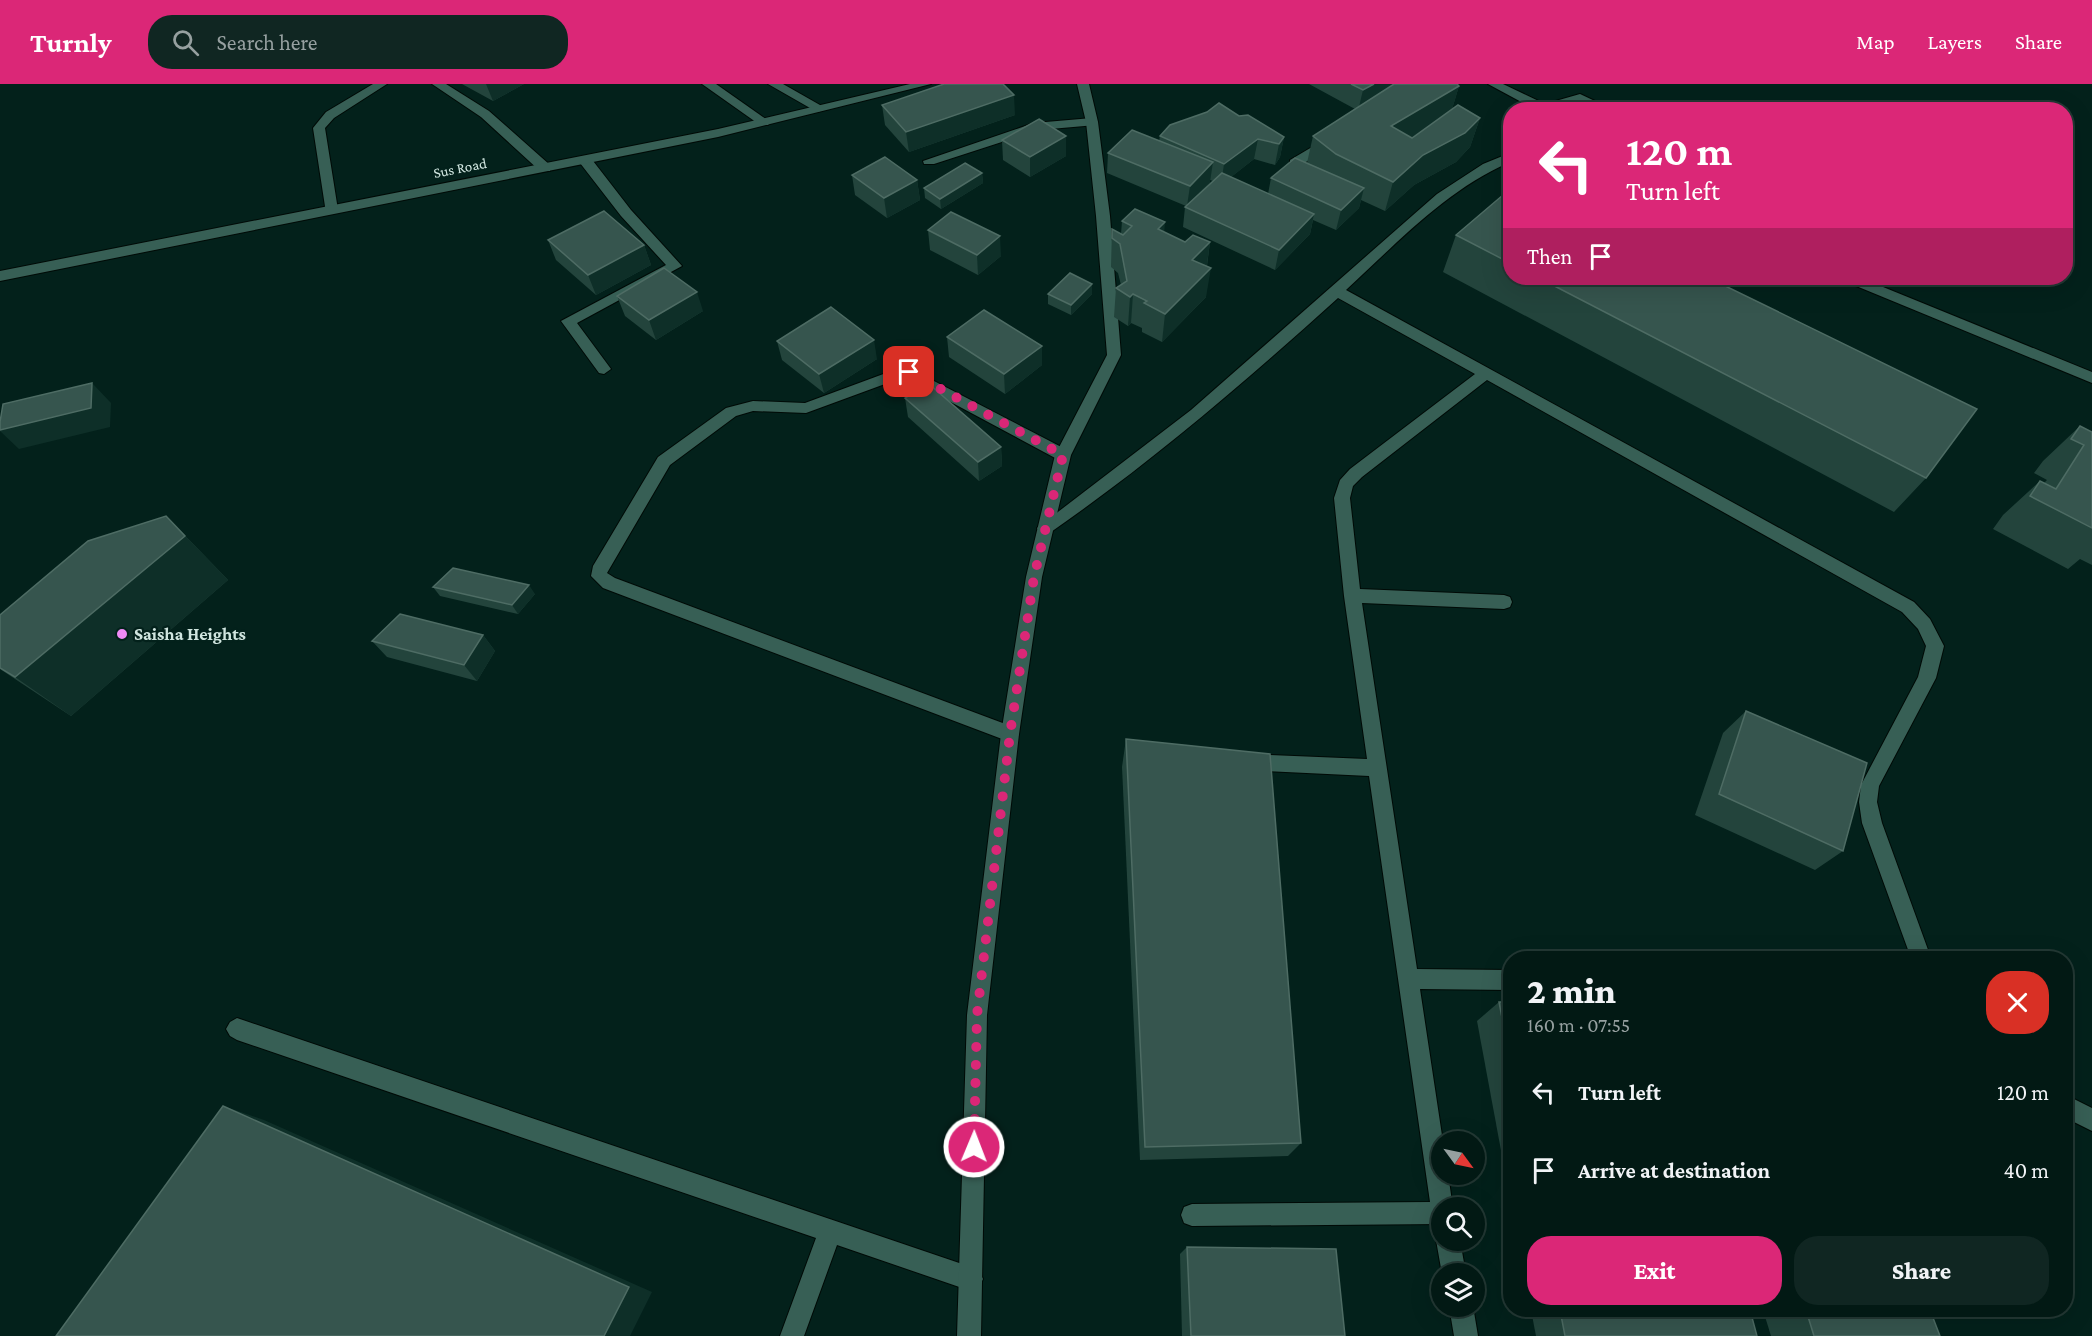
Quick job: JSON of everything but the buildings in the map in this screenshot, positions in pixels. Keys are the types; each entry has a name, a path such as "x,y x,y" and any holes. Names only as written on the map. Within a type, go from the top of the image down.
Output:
{"street":[{"path":"331,210 319,128 330,115 381,84"},
{"path":"438,84 486,114 545,168"},
{"path":"708,84 764,122"},
{"path":"774,84 821,109"},
{"name":"Sus Road","path":"0,276 585,160 764,122 925,84"},
{"path":"969,1336 977,1015 1010,734 1034,577 1063,455 1114,355 1092,122 1083,84"},
{"path":"1494,84 1530,102"},
{"path":"1567,102 1575,98 1586,102"},
{"path":"929,161 1038,126 1092,122"},
{"path":"1295,163 1342,133"},
{"path":"1045,528 1102,490 1337,291 1414,221 1461,184 1503,159"},
{"path":"585,160 626,213 675,266 568,321 604,369"},
{"path":"1866,285 2092,378"},
{"path":"1337,291 1908,607 1924,624 1935,646 1927,678 1870,785 1868,802 1872,823 1918,951"},
{"path":"1010,734 609,584 599,576 598,571 664,461 731,412 742,408 806,408 905,370 1063,455"},
{"path":"1440,1197 1352,596 1342,498 1346,484 1356,473 1485,374"},
{"path":"1352,596 1504,602"},
{"path":"1226,761 1377,768"},
{"path":"1408,979 1503,980"},
{"path":"237,1029 971,1279"},
{"path":"2073,1110 2092,1120"},
{"path":"1192,1215 1431,1213"},
{"path":"792,1336 830,1232"},
{"path":"1463,1317 1466,1336"}],"place":[{"name":"Saisha Heights","path":"122,634"}],"route":[{"path":"909,372 1063,455 1034,577 1010,734 977,1015 974,1147"}]}
